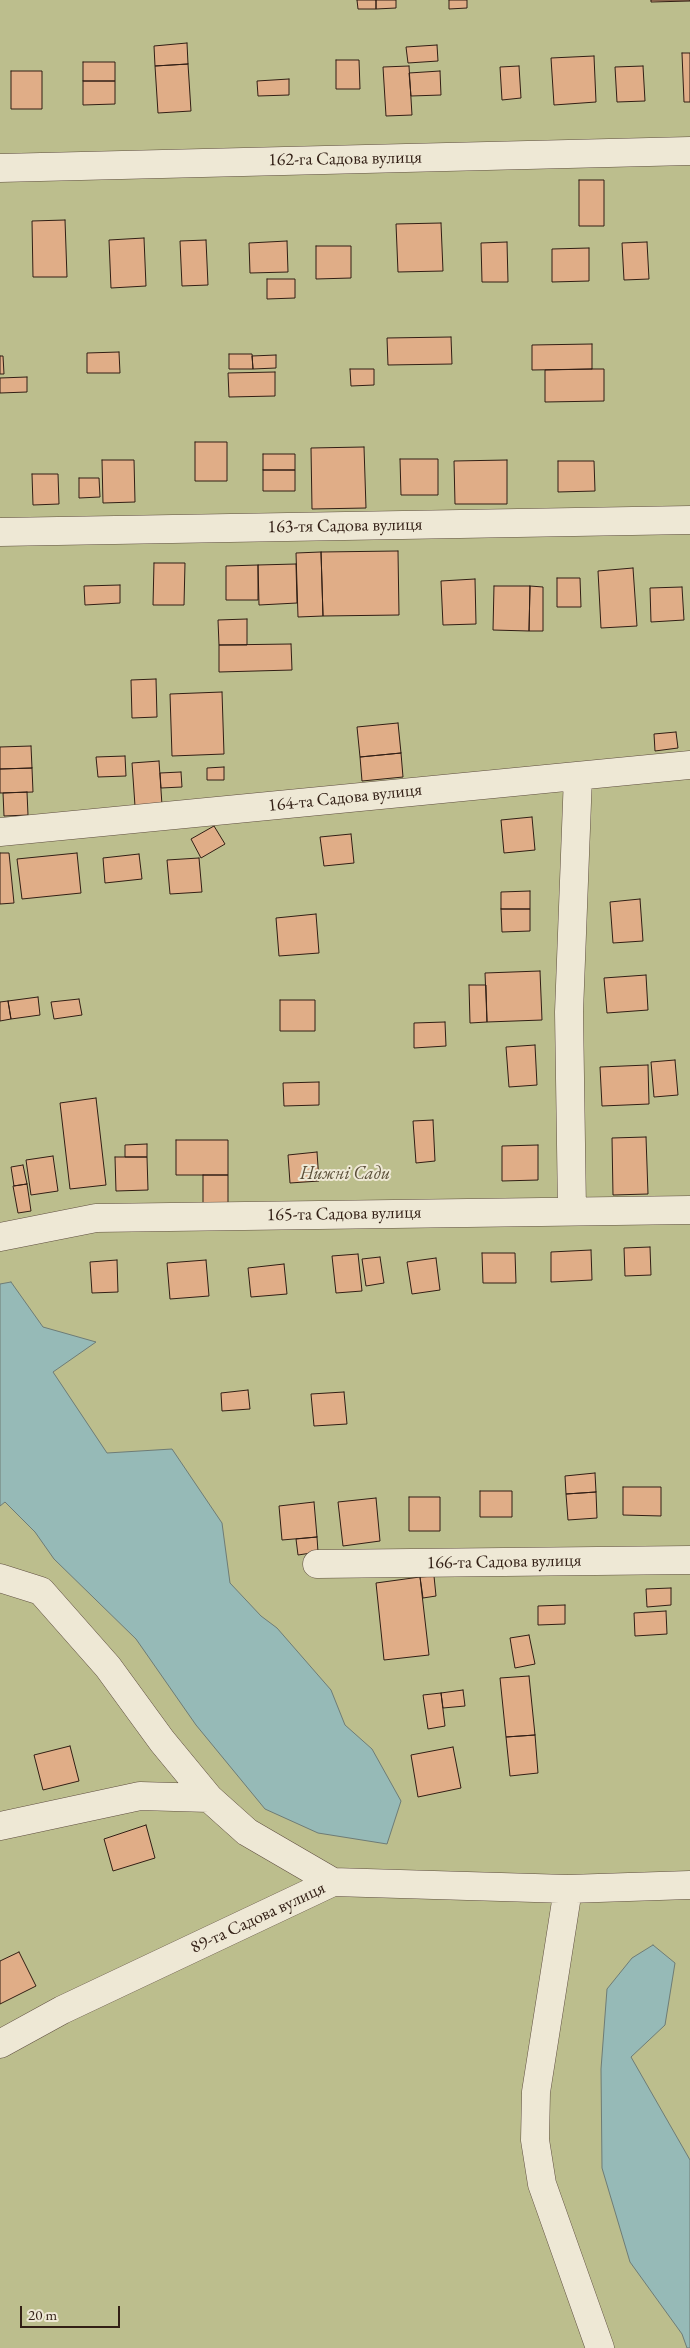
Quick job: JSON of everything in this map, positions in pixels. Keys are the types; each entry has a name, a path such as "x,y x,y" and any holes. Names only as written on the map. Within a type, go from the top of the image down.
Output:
{"street":[{"name":"162-га Садова вулиця","path":"0,168 690,151"},
{"name":"163-тя Садова вулиця","path":"0,532 690,520"},
{"name":"164-та Садова вулиця","path":"0,832 690,765"},
{"path":"572,1210 569,1012 578,776"},
{"name":"165-та Садова вулиця","path":"0,1237 96,1218 572,1210 690,1210"},
{"name":"166-та Садова вулиця","path":"317,1564 690,1560"},
{"path":"0,1578 41,1592 108,1667 162,1741 209,1798 246,1832 333,1882"},
{"path":"0,1826 140,1796 209,1798"},
{"name":"89-та Садова вулиця","path":"0,2044 62,2010 333,1882 568,1889 690,1885"},
{"path":"568,1889 536,2092 534,2140 542,2184 600,2348"}],"green space":[{"name":"Нижні Сади","path":"0,0 690,0 690,2348 0,2348"}],"water":[{"path":"11,1282 43,1327 96,1342 53,1372 107,1453 172,1449 222,1523 230,1583 261,1616 277,1628 331,1690 345,1725 372,1749 401,1801 387,1844 318,1833 265,1809 196,1725 136,1639 54,1559 35,1532 5,1502 0,1506 0,1284"},
{"path":"653,1945 675,1963 665,2025 631,2057 690,2160 690,2348 687,2348 682,2334 630,2262 602,2168 601,2069 607,1989 632,1958"}],"building":[{"path":"357,0 376,0 376,9 358,9"},
{"path":"376,0 396,0 396,8 376,9"},
{"path":"449,0 467,0 467,8 449,9"},
{"path":"651,0 690,0 690,1 651,2"},
{"path":"187,43 188,64 155,66 154,46"},
{"path":"437,45 438,61 408,63 406,47"},
{"path":"682,53 690,53 690,102 684,102"},
{"path":"594,56 596,102 554,105 551,58"},
{"path":"336,60 359,60 360,89 336,89"},
{"path":"83,62 115,62 115,81 83,81"},
{"path":"188,64 191,111 158,113 155,66"},
{"path":"409,66 412,115 386,116 383,67"},
{"path":"519,66 521,98 502,100 500,67"},
{"path":"643,66 645,101 617,102 615,67"},
{"path":"11,71 42,71 42,109 11,109"},
{"path":"440,71 441,95 411,96 409,73"},
{"path":"289,79 289,95 258,96 257,81"},
{"path":"83,81 115,81 115,104 83,105"},
{"path":"579,180 604,180 604,226 579,226"},
{"path":"65,220 67,277 33,277 32,221"},
{"path":"441,223 443,271 398,272 396,224"},
{"path":"144,238 146,286 111,288 109,240"},
{"path":"206,240 208,285 182,286 180,241"},
{"path":"287,241 288,272 250,273 249,243"},
{"path":"507,242 508,282 482,282 481,243"},
{"path":"647,242 649,279 624,280 622,243"},
{"path":"316,246 351,246 351,278 316,279"},
{"path":"589,248 589,281 552,282 552,249"},
{"path":"267,279 295,279 295,298 267,299"},
{"path":"451,337 452,364 388,365 387,338"},
{"path":"592,344 592,369 532,370 532,345"},
{"path":"119,352 120,373 87,373 87,353"},
{"path":"229,354 252,354 253,369 229,369"},
{"path":"276,355 276,368 253,369 252,356"},
{"path":"0,356 3,356 4,374 0,374"},
{"path":"350,369 374,369 374,385 351,386"},
{"path":"604,369 604,401 545,402 545,370"},
{"path":"275,372 275,396 229,397 228,373"},
{"path":"27,377 27,392 0,393 0,378"},
{"path":"195,442 227,442 227,481 195,481"},
{"path":"364,447 366,508 312,509 311,448"},
{"path":"263,454 295,454 295,470 263,470"},
{"path":"400,459 438,459 438,495 401,495"},
{"path":"102,460 134,460 135,502 103,503"},
{"path":"507,460 507,504 455,504 454,461"},
{"path":"558,461 594,461 595,491 558,492"},
{"path":"263,470 295,470 295,491 263,491"},
{"path":"32,474 58,474 59,504 33,505"},
{"path":"79,478 99,478 100,497 79,498"},
{"path":"398,551 399,615 323,616 321,552"},
{"path":"321,552 323,616 298,617 296,553"},
{"path":"154,563 185,563 184,605 153,605"},
{"path":"296,564 297,603 259,605 258,565"},
{"path":"258,565 258,600 226,600 226,566"},
{"path":"633,568 637,626 601,628 598,571"},
{"path":"557,578 580,578 581,607 557,607"},
{"path":"475,579 476,624 443,625 441,581"},
{"path":"120,585 120,603 85,605 84,586"},
{"path":"494,586 530,586 529,631 493,630"},
{"path":"530,586 543,587 543,631 529,631"},
{"path":"682,587 684,620 651,622 650,588"},
{"path":"247,619 247,645 219,645 218,620"},
{"path":"291,644 292,670 219,672 219,645"},
{"path":"156,679 157,717 132,718 131,680"},
{"path":"222,692 224,754 172,756 170,694"},
{"path":"398,723 401,753 360,757 357,727"},
{"path":"676,732 678,748 655,751 654,734"},
{"path":"31,746 32,768 0,769 0,747"},
{"path":"401,753 403,777 362,781 360,757"},
{"path":"125,756 126,776 98,777 96,757"},
{"path":"159,761 162,805 135,806 132,763"},
{"path":"224,767 224,780 207,780 207,768"},
{"path":"32,768 33,792 0,793 0,769"},
{"path":"181,772 182,787 161,788 160,773"},
{"path":"27,792 28,815 4,816 3,793"},
{"path":"532,817 535,850 504,853 501,820"},
{"path":"214,826 225,844 201,858 191,839"},
{"path":"351,834 354,863 324,866 320,837"},
{"path":"0,853 9,853 14,903 0,904"},
{"path":"77,853 81,893 22,899 17,859"},
{"path":"139,854 142,879 105,883 103,858"},
{"path":"199,858 202,892 170,894 167,860"},
{"path":"530,891 530,909 501,909 501,892"},
{"path":"640,899 643,941 613,943 610,902"},
{"path":"501,909 530,909 530,931 502,932"},
{"path":"316,914 319,953 279,956 276,918"},
{"path":"540,971 542,1020 487,1022 485,973"},
{"path":"646,975 648,1010 607,1013 604,978"},
{"path":"469,985 486,985 487,1022 470,1023"},
{"path":"38,997 40,1015 11,1019 8,1001"},
{"path":"79,999 82,1015 54,1019 51,1002"},
{"path":"280,1000 315,1000 315,1031 280,1031"},
{"path":"8,1001 11,1019 0,1021 0,1002"},
{"path":"445,1022 446,1046 414,1048 414,1023"},
{"path":"535,1045 537,1085 509,1087 506,1047"},
{"path":"675,1060 678,1095 654,1097 651,1062"},
{"path":"648,1065 649,1104 602,1106 600,1067"},
{"path":"319,1082 319,1105 284,1106 283,1083"},
{"path":"96,1098 106,1185 70,1189 60,1103"},
{"path":"433,1120 435,1161 416,1163 413,1121"},
{"path":"646,1137 648,1194 613,1195 612,1138"},
{"path":"176,1140 228,1140 228,1175 176,1175"},
{"path":"147,1144 147,1157 125,1157 125,1145"},
{"path":"538,1145 538,1180 502,1181 502,1146"},
{"path":"317,1152 319,1181 290,1183 288,1155"},
{"path":"53,1156 58,1191 31,1195 26,1160"},
{"path":"115,1157 147,1157 148,1190 116,1191"},
{"path":"23,1165 27,1184 14,1186 11,1167"},
{"path":"203,1175 228,1175 228,1205 203,1205"},
{"path":"27,1184 31,1211 18,1213 13,1186"},
{"path":"650,1247 651,1275 625,1276 624,1248"},
{"path":"591,1250 592,1280 551,1282 551,1252"},
{"path":"482,1253 515,1253 516,1283 483,1283"},
{"path":"358,1254 362,1291 336,1293 332,1256"},
{"path":"380,1257 384,1283 366,1286 362,1259"},
{"path":"436,1258 440,1290 412,1294 407,1262"},
{"path":"117,1260 118,1292 92,1293 90,1262"},
{"path":"206,1260 209,1296 170,1299 167,1263"},
{"path":"284,1264 287,1294 251,1297 248,1268"},
{"path":"248,1390 250,1409 222,1411 221,1393"},
{"path":"344,1392 347,1424 314,1426 311,1394"},
{"path":"595,1473 596,1492 566,1494 565,1476"},
{"path":"623,1487 661,1487 661,1516 623,1515"},
{"path":"480,1491 512,1491 512,1517 480,1517"},
{"path":"596,1492 597,1518 568,1520 566,1494"},
{"path":"409,1497 440,1497 440,1531 409,1531"},
{"path":"376,1498 380,1541 343,1546 338,1502"},
{"path":"314,1502 317,1537 282,1540 279,1506"},
{"path":"317,1537 318,1552 298,1555 296,1539"},
{"path":"434,1576 436,1596 423,1598 420,1577"},
{"path":"420,1577 429,1655 384,1660 376,1583"},
{"path":"671,1588 671,1605 647,1607 646,1589"},
{"path":"565,1605 565,1624 538,1625 538,1606"},
{"path":"666,1611 667,1634 635,1636 634,1613"},
{"path":"529,1635 535,1664 515,1668 510,1638"},
{"path":"529,1676 535,1735 506,1737 500,1678"},
{"path":"463,1690 465,1706 443,1708 441,1693"},
{"path":"441,1693 445,1726 428,1729 423,1695"},
{"path":"535,1735 538,1773 510,1776 506,1737"},
{"path":"70,1746 79,1781 43,1790 34,1755"},
{"path":"453,1747 461,1788 418,1797 411,1755"},
{"path":"146,1825 155,1858 113,1871 104,1839"},
{"path":"19,1952 36,1986 0,2004 0,1961"}]}
